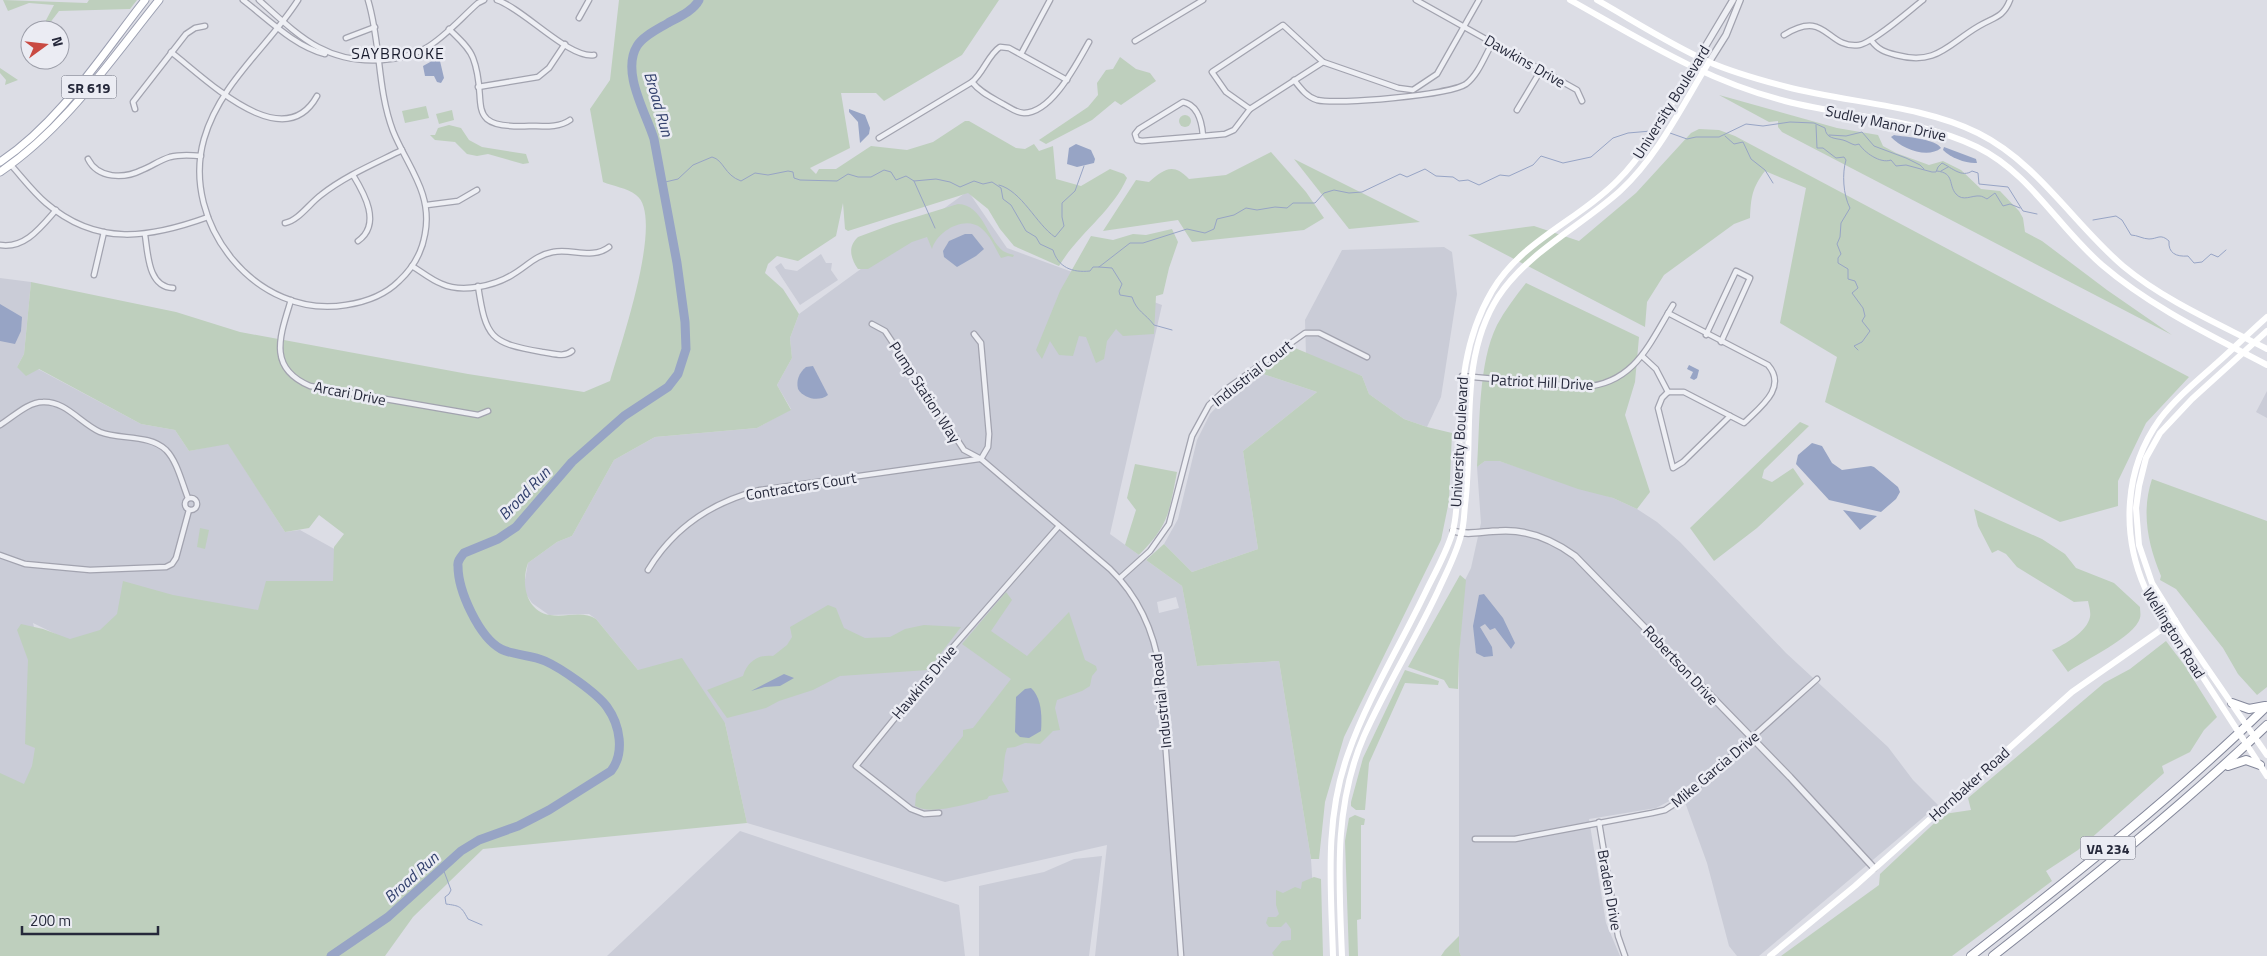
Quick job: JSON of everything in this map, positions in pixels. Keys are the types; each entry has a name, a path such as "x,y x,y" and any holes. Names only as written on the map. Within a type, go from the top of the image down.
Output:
{"highway":[{"path":"2232,703 2249,709 2267,706"},
{"name":"VA 234","path":"1971,956 2143,819 2239,734 2267,706"},
{"name":"VA 234","path":"1993,956 2117,858 2220,770 2267,725"},
{"path":"2220,770 2240,760 2250,760 2260,765"}],"main road":[{"name":"SR 619","path":"3,160 29,139 61,107 145,0"},
{"name":"SR 619","path":"0,172 45,137 62,119 159,0"},
{"name":"Sudley Manor Drive","path":"1570,0 1703,73 1747,90 1784,101 1922,128 1942,133 1977,147 2001,162 2023,180 2079,243 2127,285 2165,310 2267,365"},
{"name":"Sudley Manor Drive","path":"1597,0 1699,57 1744,75 1812,94 1934,116 1978,133 2012,153 2028,167 2082,227 2124,267 2154,288 2267,349"},
{"name":"University Boulevard","path":"1332,956 1330,850 1334,805 1347,756 1360,726 1428,589 1453,531 1457,500 1462,376 1466,355 1478,318 1493,289 1532,246 1617,181 1650,139 1699,57"},
{"name":"University Boulevard","path":"1342,956 1339,844 1349,780 1364,737 1434,599 1462,534 1468,488 1471,377 1480,336 1490,311 1510,280 1536,255 1619,191 1646,162 1710,62"},
{"name":"Wellington Road","path":"2267,317 2181,395 2161,418 2146,443 2133,481 2129,515 2134,557 2145,588 2267,776"},
{"name":"Wellington Road","path":"2267,331 2169,422 2153,444 2142,472 2136,508 2139,545 2152,583 2267,755"},
{"name":"Hornbaker Road","path":"1770,956 1874,868 2079,686 2175,620"}],"street":[{"path":"243,0 306,47 322,53 357,59 378,60 412,55 434,42 478,3 484,0"},
{"path":"259,0 311,44 336,55"},
{"path":"298,0 225,94 209,124 201,156 200,181 208,217 221,244 242,270 270,291 291,300 309,305 331,306 368,300 390,289 412,266 423,243 427,224 427,205 418,179 402,150 389,119 382,91 375,27 368,0"},
{"path":"497,0 506,4 581,55 594,55"},
{"path":"579,18 589,0"},
{"path":"1021,54 1050,0"},
{"path":"1135,41 1203,0"},
{"name":"Dawkins Drive","path":"1416,0 1577,90 1582,101"},
{"path":"1250,108 1226,92 1212,72 1283,26 1323,62 1398,88 1413,90 1437,74 1479,0"},
{"name":"University Boulevard","path":"1699,57 1733,0"},
{"name":"University Boulevard","path":"1710,62 1726,35 1740,0"},
{"path":"1784,35 1800,27 1811,26 1826,30 1838,40 1848,44 1859,45 1871,40 1923,0"},
{"path":"1871,40 1882,52 1913,60 1929,56 1942,52 1980,26 2001,16 2010,0"},
{"path":"135,109 133,102 171,52 189,31 205,26"},
{"path":"346,38 375,27"},
{"path":"449,29 472,56 483,113 490,122 500,126 558,125 570,120"},
{"path":"972,82 982,92 1016,111 1025,113 1036,109 1055,96 1067,80 1089,42"},
{"path":"1294,80 1309,96 1325,101 1406,97 1447,91 1461,86 1473,76 1493,42"},
{"path":"478,87 538,77 548,68 565,44"},
{"path":"879,138 972,82 982,72 1000,46 1010,48 1067,80"},
{"path":"171,52 225,94 255,114 276,119 291,117 305,111 317,96"},
{"path":"1203,136 1196,112 1183,102 1139,129 1135,134 1137,140 1142,141 1203,136 1224,134 1234,130 1250,108 1323,62"},
{"path":"1517,110 1541,70"},
{"path":"285,223 291,221 326,191 402,150"},
{"path":"88,159 99,172 118,176 143,170 171,157 201,156"},
{"path":"3,160 11,165 38,196 56,210 80,225 104,232 128,236 145,235 169,230 208,217"},
{"path":"353,175 364,194 369,214 366,233 358,241"},
{"path":"427,205 458,201 477,190"},
{"path":"0,245 14,244 26,239 40,228 56,210"},
{"path":"94,275 104,232"},
{"path":"145,235 148,258 154,276 160,284 173,288"},
{"path":"412,266 434,281 449,287 458,288 478,286 506,278 545,254 559,251 592,254 601,252 608,247"},
{"path":"1706,334 1736,272 1750,278 1721,342"},
{"path":"478,286 483,318 488,328 497,338 515,347 564,355 572,351"},
{"name":"Arcari Drive","path":"291,300 279,345 280,354 284,366 301,382 310,386 478,415 488,411"},
{"name":"Patriot Hill Drive","path":"1462,376 1584,387 1597,386 1624,375 1642,356 1673,305"},
{"path":"1668,313 1768,365 1774,380 1774,388 1769,398 1744,422 1684,392 1668,392 1662,398 1658,408 1674,468 1730,416"},
{"name":"Pump Station Way","path":"872,324 885,331 962,448 981,459"},
{"name":"Industrial Court","path":"1120,578 1150,551 1166,528 1174,509 1192,436 1202,415 1216,398 1305,333 1318,333 1367,357"},
{"path":"974,334 981,343 989,434 988,447 981,459"},
{"path":"1642,356 1656,369 1668,392"},
{"path":"0,425 34,404 43,402 56,404 100,432 153,442 162,446 172,458 188,498"},
{"name":"Industrial Road","path":"981,459 1120,578 1143,612 1152,633 1159,664 1181,956"},
{"name":"Contractors Court","path":"648,570 663,549 685,526 706,511 737,496 760,490 981,459"},
{"path":"188,498 194,498 197,504 194,509 189,510"},
{"path":"188,498 184,504 189,510"},
{"path":"0,554 25,564 90,570 166,567 172,564 176,558 189,510"},
{"name":"Hawkins Drive","path":"939,813 924,814 911,809 856,766 952,648 1059,526"},
{"name":"Robertson Drive","path":"1453,531 1462,534 1501,530 1537,535 1561,546 1575,556 1646,627 1835,824 1874,868"},
{"name":"Mike Garcia Drive","path":"1475,839 1515,839 1652,813 1676,804 1752,739 1817,679"},
{"name":"Braden Drive","path":"1599,822 1618,936 1625,956"}],"shaded area":[{"path":"968,191 1007,248 1162,305 1110,534 1182,586 1197,666 1279,661 1311,859 1317,956 1095,956 1107,845 945,882 747,823 725,723 638,670 596,619 589,614 549,615 532,603 526,594 524,585 528,563 557,542 572,536 614,460 655,437 757,428 791,409 777,385 792,358 790,338 799,314","holes":["1176,597 1179,608 1159,613 1157,602"]},
{"path":"1444,247 1452,252 1457,294 1441,397 1427,427 1404,419 1369,394 1362,376 1306,356 1305,320 1342,250"},
{"path":"821,254 826,263 832,263 831,270 838,280 800,305 775,267 781,263 785,269 797,271"},
{"path":"0,278 31,282 24,354 17,367 38,369 141,424 175,430 189,451 228,443 285,532 300,530 347,556 347,599 268,627 74,643 33,623 41,658 37,799 0,781"},
{"path":"1260,373 1317,392 1243,451 1258,549 1192,572 1164,544 1178,519 1197,440 1210,414 1227,396"},
{"path":"2267,391 2267,418 2256,412"},
{"path":"1485,461 1499,461 1613,498 1637,509 1657,522 1680,542 1786,653 1888,747 1913,780 1938,805 1759,956 1737,956 1729,946 1707,863 1686,805 1679,796 1656,808 1589,819 1606,923 1620,956 1461,956 1459,951 1459,655 1464,582 1471,568 1481,523 1477,467"},
{"path":"740,831 959,905 965,956 607,956"},
{"path":"1102,856 1089,956 979,956 979,886 1044,872 1074,859"}],"green space":[{"path":"3,0 87,3 89,0 137,0 130,9 59,11 52,20 46,20 54,5 29,3 8,11"},
{"path":"619,0 999,0 962,55 884,101 876,93 841,93 850,148 810,168 816,174 819,169 836,169 871,146 907,150 933,142 965,121 969,121 1016,148 1025,149 1034,144 1039,151 1053,146 1056,179 1081,186 1110,169 1124,174 1127,178 1113,202 1067,254 1059,266 1014,246 1000,229 988,209 968,193 848,231 845,229 843,203 836,236 798,261 777,256 768,264 765,273 783,289 799,314 790,338 792,358 777,385 791,410 757,428 655,437 614,460 572,536 557,542 528,563 525,587 530,602 535,608 550,615 585,615 596,619 638,670 682,658 725,723 747,823 483,849 413,917 385,956 0,956 0,773 24,784 32,766 35,748 25,744 28,660 17,630 21,624 43,629 70,639 100,630 117,614 123,581 173,595 258,610 266,581 333,581 334,547 344,534 319,515 309,528 285,532 228,444 189,451 175,430 141,424 39,369 26,376 17,367 24,354 31,282 176,312 240,332 468,374 584,392 610,381 638,284 646,228 644,208 636,195 603,182 590,109 610,80"},
{"path":"1120,57 1136,69 1150,73 1156,81 1121,105 1115,101 1092,120 1046,144 1039,140 1088,107 1098,95 1097,83 1106,70 1113,69"},
{"path":"0,68 18,80 5,85 6,80 0,73"},
{"path":"1719,95 1837,128 1878,135 1883,146 1896,153 1929,165 1943,161 1961,170 1981,189 2000,191 2019,211 2023,218 2025,232 2042,241 2107,290 2172,335 1782,132 1778,127 1778,121 1769,122"},
{"path":"426,106 429,118 405,123 402,111"},
{"path":"452,110 454,120 439,124 436,114"},
{"path":"1185,115 1191,121 1185,127 1179,121"},
{"path":"449,125 461,128 469,140 482,147 526,154 529,163 523,164 488,154 477,156 467,154 455,142 435,140 430,135 435,135 438,128"},
{"path":"1699,129 1719,130 1735,136 2189,377 2146,423 2118,481 2118,506 2060,522 1825,402 1837,357 1780,323 1806,188 1765,171 1753,193 1750,218 1734,224 1664,275 1647,302 1645,327 1468,235 1534,226 1579,241 1636,193 1691,133"},
{"path":"1271,152 1306,192 1324,218 1304,230 1192,242 1178,220 1103,231 1136,180 1149,182 1169,169 1178,170 1189,179 1226,175"},
{"path":"1294,159 1420,222 1349,229"},
{"path":"958,204 973,210 984,223 997,245 1003,251 1014,255 1013,257 1001,258 984,231 975,224 967,223 945,231 935,242 932,249 927,237 912,242 868,269 858,269 852,257 851,249 858,237"},
{"path":"1172,229 1178,242 1163,294 1156,296 1154,334 1123,336 1116,329 1107,341 1104,359 1096,363 1086,337 1079,336 1073,356 1059,355 1050,341 1042,359 1036,350 1060,291 1091,236 1113,240 1133,234 1146,235"},
{"path":"1526,283 1639,337 1635,382 1625,415 1650,492 1637,509 1613,498 1578,489 1499,461 1485,461 1477,467 1481,394 1486,357 1497,325"},
{"path":"1295,348 1362,376 1369,394 1404,419 1452,433 1449,501 1441,540 1344,737 1325,802 1319,859 1311,859 1279,661 1197,666 1182,586 1146,560 1164,544 1192,572 1258,549 1243,451 1317,392 1260,373"},
{"path":"1800,422 1809,426 1764,470 1762,478 1772,482 1793,468 1804,484 1757,528 1714,561 1690,528"},
{"path":"1135,464 1177,472 1166,518 1149,545 1139,555 1125,545 1136,510 1127,498"},
{"path":"2152,479 2267,521 2267,687 2257,695 2238,674 2223,648 2176,589 2160,580 2161,576 2150,540 2147,516 2147,504"},
{"path":"1974,509 2042,539 2065,554 2076,568 2114,583 2140,607 2140,617 2136,625 2129,633 2108,648 2068,672 2052,650 2080,633 2088,623 2090,611 2088,601 2074,602 2017,567 2006,554 1998,550 1992,553 1978,526"},
{"path":"200,528 209,530 205,549 197,547"},
{"path":"1460,575 1466,580 1458,689 1449,688 1444,680 1408,667"},
{"path":"1006,592 1012,600 991,631 1027,656 1069,612 1085,660 1096,666 1097,670 1092,676 1090,686 1057,700 1055,708 1060,730 1053,731 1040,744 1025,743 1007,748 1002,780 1009,792 950,808 922,809 915,806 916,794 963,736 963,730 973,728 1011,679 962,644"},
{"path":"828,605 836,608 844,628 865,638 890,637 905,629 924,625 961,627 928,670 840,676 813,690 779,701 766,708 727,718 707,690 743,676 747,667 754,660 763,656 773,656 787,645 792,637 790,627"},
{"path":"2166,641 2185,666 2217,717 2204,730 2190,752 2162,766 2164,773 2078,850 2046,871 2052,881 1952,956 1781,956 1879,885 1880,874 1944,814 1971,810 1968,798 2104,683 2130,669"},
{"path":"1405,670 1439,681 1438,685 1405,683 1369,763 1365,810 1356,810 1351,806 1351,802 1363,758"},
{"path":"1355,815 1365,819 1364,825 1361,825 1361,919 1357,920 1358,956 1349,956 1345,841 1349,818"},
{"path":"1314,877 1321,879 1323,956 1274,956 1272,953 1282,941 1291,940 1291,929 1286,922 1281,927 1269,927 1266,923 1268,917 1276,917 1279,914 1276,905 1276,890 1283,893 1295,887 1301,889 1302,882"},
{"path":"1459,936 1461,956 1441,956 1445,950"}],"water":[{"path":"432,61 440,61 444,78 441,83 437,82 434,76 425,76 423,66"},
{"path":"849,109 865,115 870,128 869,134 860,143 858,122 849,112"},
{"path":"1894,135 1927,140 1934,142 1941,148 1929,153 1922,153 1908,149 1891,137"},
{"path":"1076,144 1091,150 1095,159 1094,163 1077,167 1067,164 1069,148"},
{"path":"1944,147 1976,159 1977,163 1969,163 1955,158 1943,150"},
{"path":"965,234 972,234 984,249 957,267 944,257 943,251 949,241"},
{"path":"0,304 22,317 21,331 15,344 0,341"},
{"path":"1689,365 1699,370 1697,378 1694,380 1690,378 1693,372 1687,369"},
{"path":"813,366 828,395 816,399 804,395 798,389 797,383 800,374 806,367"},
{"path":"1812,443 1822,446 1832,463 1842,470 1874,467 1898,487 1900,492 1896,499 1881,512 1829,500 1796,464 1798,455"},
{"path":"1843,510 1877,516 1860,530"},
{"path":"1484,594 1503,618 1515,643 1511,649 1495,628 1490,630 1485,624 1480,627 1492,647 1493,656 1484,657 1476,653 1473,626 1479,595"},
{"path":"784,674 794,678 780,686 765,687 751,691"},
{"path":"1031,688 1039,702 1041,731 1029,738 1020,737 1015,732 1016,697 1025,689"}],"waterway":[{"name":"Broad Run","path":"331,956 388,917 461,851 479,840 518,826 549,810 611,771 615,764 619,748 618,730 607,707 587,688 552,664 540,659 506,651 493,643 471,612 462,588 458,564 464,553 498,539 516,527 572,462 624,416 668,387 678,374 686,349 685,322 677,263 654,139 636,92 632,68 633,56 637,46 643,39 685,13 699,0"},
{"path":"1670,133 1687,139 1719,137 1746,124 1763,126 1790,122 1814,123 1825,128 1827,134 1831,137 1845,140 1855,145 1859,144 1877,159 1891,160 1896,166 1906,165 1936,172 1942,163 1961,173 1972,171 1978,173 1979,184 2008,187 2023,211 2037,214"},
{"path":"1816,125 1817,148 1823,148 1836,158 1844,157 1846,160 1844,184 1850,208 1841,223 1840,237 1837,244 1841,254 1838,258 1838,263 1848,269 1848,279 1855,281 1858,288 1852,293 1863,308 1865,316 1862,321 1870,331 1862,342 1854,346 1858,350"},
{"path":"661,183 678,179 693,165 712,157 719,161 731,175 741,181 755,173 768,175 788,171 793,172 794,178 800,180 837,181 848,174 858,177 871,177 884,170 891,172 896,180 906,176 914,181 936,179 950,182 960,187 974,181 983,184 992,182 1001,188 1003,199 1011,205 1026,231 1036,237 1040,244 1053,250 1062,265 1072,270 1090,271 1093,267 1099,267 1130,243 1143,243 1187,229 1205,233 1214,229 1217,219 1234,215 1246,208 1257,210 1275,207 1287,208 1293,203 1315,203 1324,193 1334,190 1349,193 1362,192 1400,174 1407,177 1425,169 1436,176 1453,177 1459,181 1468,180 1479,185 1500,175 1509,176 1533,165 1541,156 1563,163 1591,157 1613,138 1628,133 1651,131"},
{"path":"1829,135 1846,136 1862,132 1874,146 1906,158 1924,169"},
{"path":"1725,136 1734,144 1743,142 1751,159 1765,170 1773,183"},
{"path":"999,185 1015,194 1055,237 1064,226 1062,203 1075,191 1084,166"},
{"path":"1941,171 1948,167"},
{"path":"1937,171 1943,172 1949,177 1954,191 1962,198 1980,196 1987,199 1995,193 2003,206 2010,204 2020,208"},
{"path":"914,181 935,228"},
{"path":"2093,220 2116,216 2122,220 2131,235 2149,239 2163,237 2169,241 2171,251 2180,256 2188,256 2194,263 2202,262 2211,254 2218,257 2226,250"},
{"path":"1099,267 1112,268 1122,284 1119,291 1120,295 1132,297 1139,309 1154,325 1172,330"},
{"path":"442,866 451,890 445,897 446,904 460,907 468,919 482,925"}],"district":[{"name":"SAYBROOKE","path":"398,53"}]}
